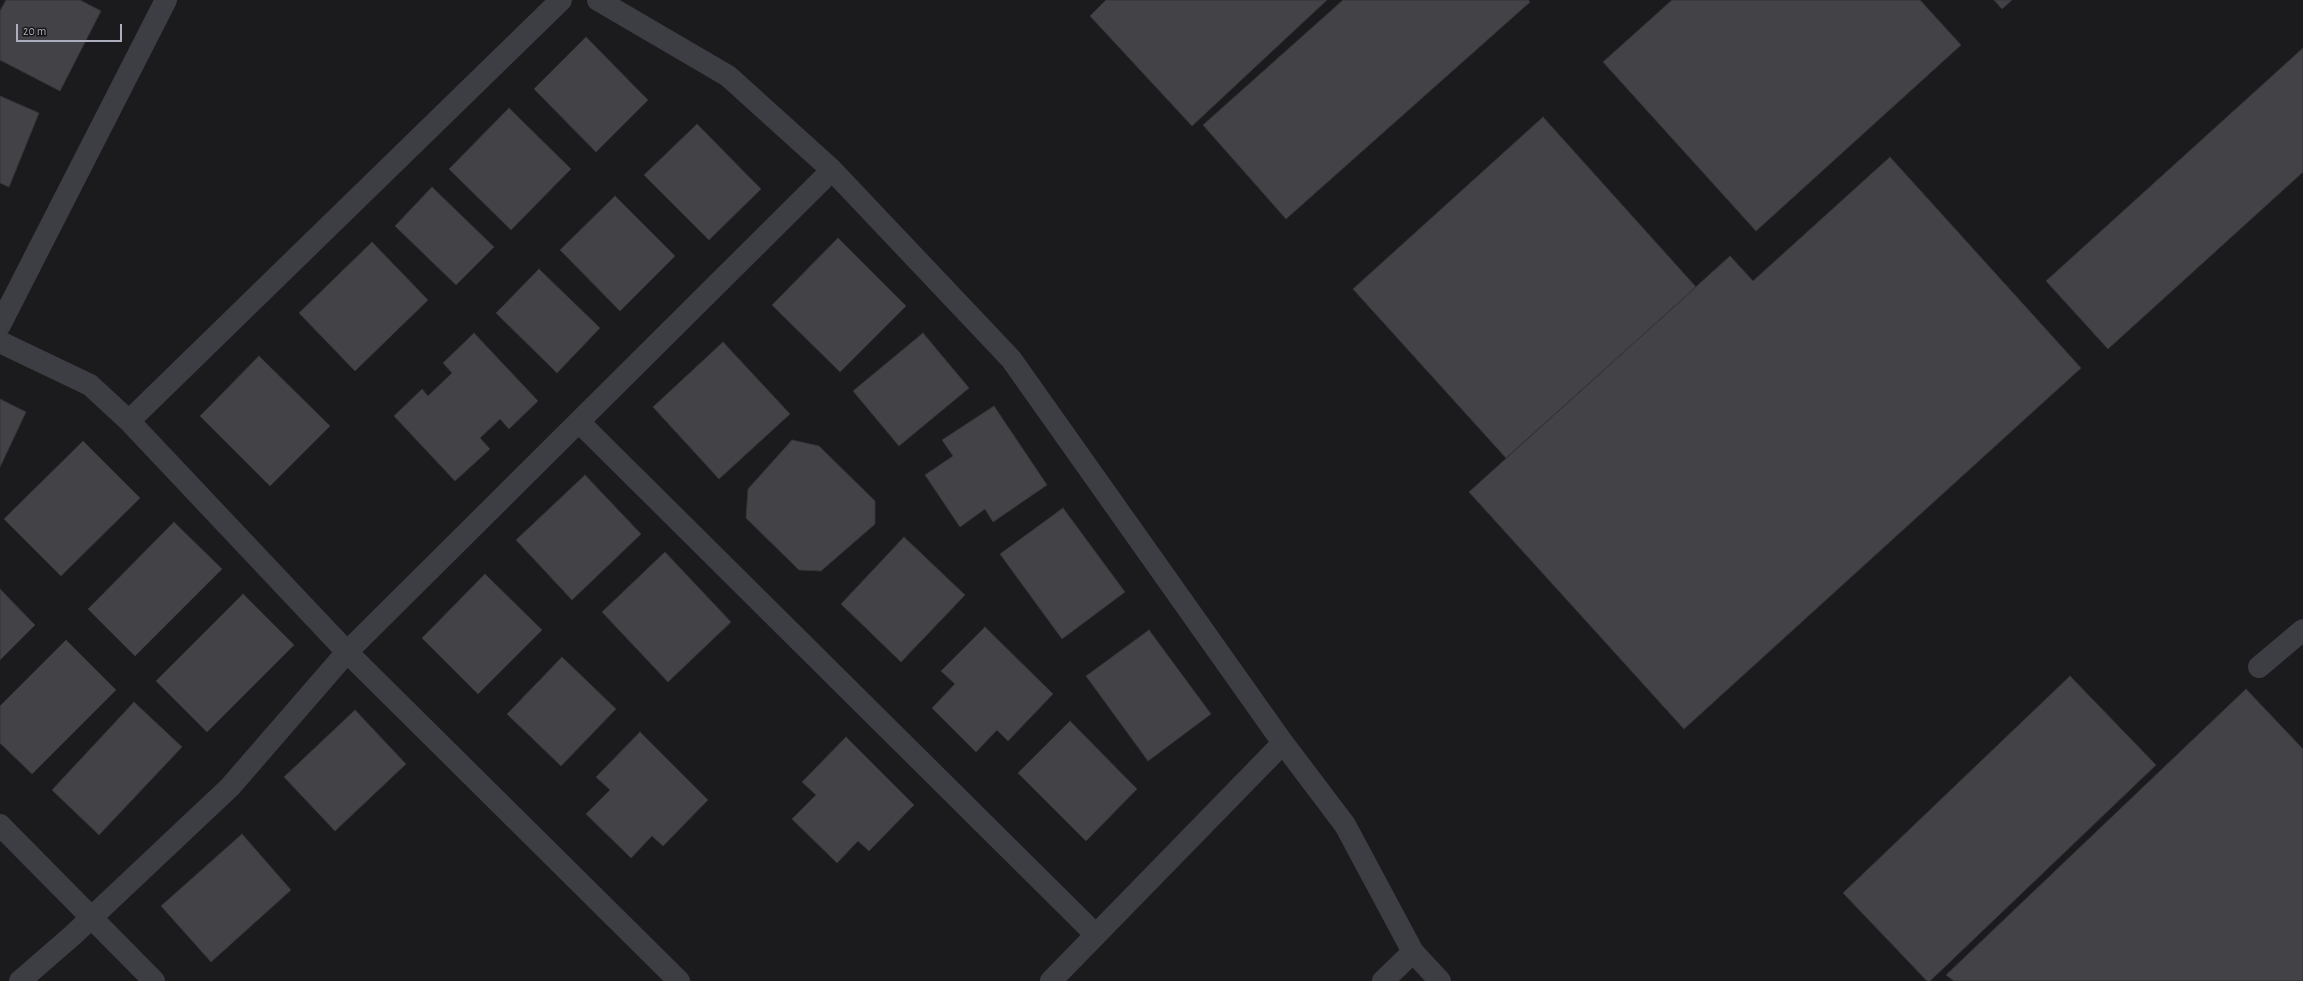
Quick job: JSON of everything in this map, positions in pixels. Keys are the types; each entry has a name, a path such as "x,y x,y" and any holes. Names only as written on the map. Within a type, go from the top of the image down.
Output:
{"street":[{"path":"0,325 166,0"},
{"path":"129,421 561,0"},
{"path":"598,0 728,76 832,170 1011,359 1284,742 1345,825 1413,952 1440,981"},
{"path":"20,981 91,918 230,787 347,652 832,170"},
{"path":"0,342 90,386 129,421 347,652 679,981"},
{"path":"579,422 1096,935"},
{"path":"2259,667 2303,630"},
{"path":"1051,981 1284,742"},
{"path":"0,825 154,981"},
{"path":"1383,981 1413,952"}],"building":[{"path":"6,0 80,0 101,11 60,91 0,60 0,11"},
{"path":"1106,0 1327,0 1192,126 1090,16"},
{"path":"1343,0 1528,0 1530,2 1286,219 1203,125"},
{"path":"1672,0 1920,0 1961,45 1756,231 1603,62"},
{"path":"1994,0 2012,0 2002,9"},
{"path":"586,37 648,100 596,152 534,89"},
{"path":"2303,48 2303,172 2108,349 2046,281"},
{"path":"0,96 39,113 9,187 0,183"},
{"path":"509,108 571,169 511,230 449,169"},
{"path":"1543,117 1696,287 1506,458 1353,289"},
{"path":"697,124 761,189 709,240 644,175"},
{"path":"1890,157 2081,368 1684,729 1469,492 1730,256 1753,281"},
{"path":"432,187 494,247 456,285 395,226"},
{"path":"615,196 675,256 620,311 560,250"},
{"path":"838,238 906,306 840,372 772,305"},
{"path":"372,242 428,300 355,371 299,313"},
{"path":"539,269 600,328 557,373 496,313"},
{"path":"474,333 538,401 509,429 500,419 480,438 490,449 455,481 394,416 422,389 428,396 452,373 443,363"},
{"path":"923,333 969,388 899,446 853,391"},
{"path":"723,342 790,414 719,479 653,407"},
{"path":"259,356 330,426 270,486 200,416"},
{"path":"0,399 26,412 0,467"},
{"path":"994,406 1047,485 993,522 985,509 960,527 925,475 953,456 942,440"},
{"path":"792,440 819,446 875,501 875,524 821,571 799,570 746,518 748,489"},
{"path":"83,441 140,498 61,576 4,519"},
{"path":"585,475 641,534 572,600 516,540"},
{"path":"1063,508 1125,592 1062,639 1000,554"},
{"path":"174,522 222,569 135,656 88,609"},
{"path":"904,537 965,595 901,662 841,604"},
{"path":"665,552 731,622 668,682 602,612"},
{"path":"485,574 542,630 478,694 422,638"},
{"path":"0,589 35,625 0,660"},
{"path":"243,594 294,645 207,732 156,681"},
{"path":"985,627 1053,694 1008,741 997,730 976,752 932,708 955,684 941,671"},
{"path":"1149,630 1211,714 1148,761 1086,676"},
{"path":"66,640 116,690 32,774 0,743 0,706"},
{"path":"562,657 616,709 561,766 507,714"},
{"path":"2070,676 2156,765 1930,981 1927,981 1843,893"},
{"path":"2246,689 2303,749 2303,981 1954,981 1946,975"},
{"path":"134,702 182,747 99,835 52,790"},
{"path":"355,710 406,764 335,831 284,777"},
{"path":"1070,721 1137,789 1086,841 1018,773"},
{"path":"640,732 708,800 663,846 652,836 631,858 586,814 610,790 596,777"},
{"path":"846,737 914,805 869,851 858,841 837,863 792,819 816,795 802,782"},
{"path":"242,834 291,890 211,962 161,906"}]}
